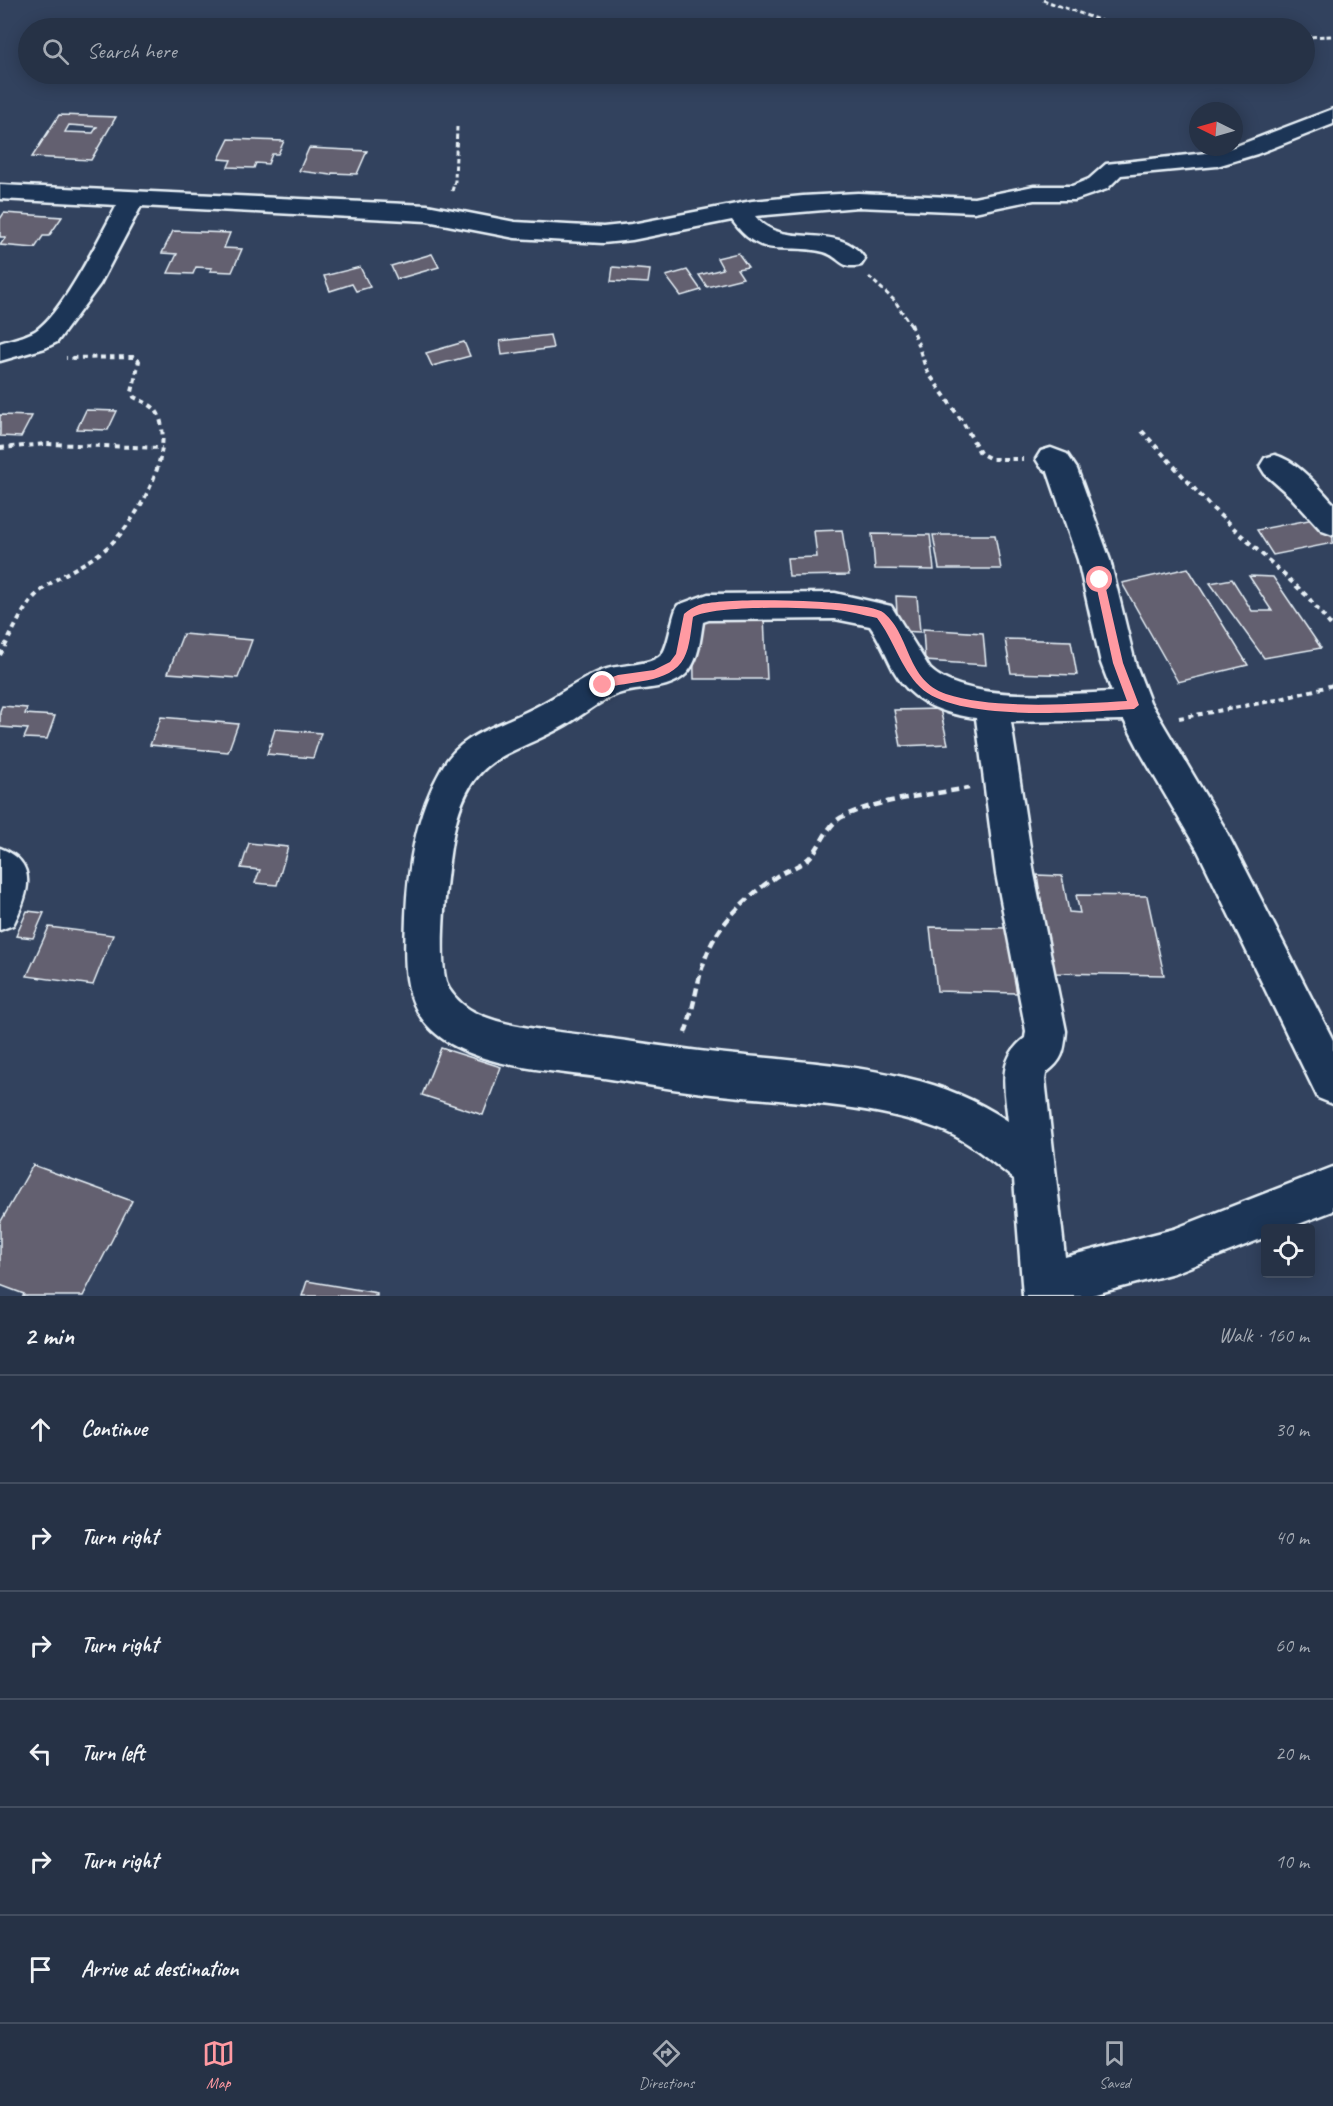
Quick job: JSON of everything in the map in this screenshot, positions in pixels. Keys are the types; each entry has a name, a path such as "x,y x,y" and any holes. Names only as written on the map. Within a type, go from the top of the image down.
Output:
{"street":[{"path":"0,192 427,213 515,230 603,235 632,232 739,212 837,200 974,205 1034,193 1075,193 1098,184 1114,170 1216,159 1258,146 1333,116"},
{"path":"4,352 41,339 58,324 87,284 133,198"},
{"path":"739,212 747,225 763,238 781,243 832,246 852,259"},
{"path":"1051,459 1057,462 1062,469 1094,560 1118,663 1138,713 1216,849 1333,1083"},
{"path":"1275,466 1301,488 1333,523"},
{"path":"1033,1167 989,1133 962,1117 912,1100 748,1075 659,1067 476,1035 450,1020 431,996 426,977 425,899 436,827 446,796 466,760 496,741 546,719 603,685 618,679 664,671 674,665 681,655 689,614 708,607 836,606 880,615 891,628 910,670 926,687 943,697 992,706 1079,708 1138,713"},
{"path":"992,706 1015,874 1046,1031 1044,1049 1025,1066 1024,1078 1040,1211 1045,1291 1174,1251 1333,1189"},
{"path":"0,865 9,876 11,883 0,912"}],"path":[{"path":"1043,0 1093,18"},
{"path":"1315,37 1333,36"},
{"path":"427,213 447,199 452,191 455,181 457,127"},
{"path":"852,259 903,309 913,328 927,371 964,424 980,453 997,460 1051,459"},
{"path":"0,655 33,598 45,587 110,546 126,527 154,483 162,448 159,415 152,406 134,397 132,392 140,365 139,361 133,357 70,359 4,352"},
{"path":"1142,431 1198,495 1322,610 1333,628"},
{"path":"0,448 47,444 162,448"},
{"path":"1138,713 1185,717 1241,707 1333,685"},
{"path":"659,1067 673,1054 682,1038 690,1020 705,958 722,928 752,895 777,876 809,858 834,822 843,816 866,808 944,794 1001,778"}],"building":[{"path":"59,115 116,117 91,160 32,157","holes":["69,125 97,127 93,133 65,132"]},
{"path":"229,139 284,141 278,154 272,154 268,164 256,163 254,168 228,167 231,160 219,159"},
{"path":"309,148 367,151 357,174 332,173 331,175 299,171"},
{"path":"4,213 62,217 49,236 43,236 35,248 0,245 6,237 0,237 0,219"},
{"path":"173,231 230,233 224,248 242,249 232,272 210,271 212,268 196,267 193,274 168,273 177,254 162,253"},
{"path":"738,253 748,267 737,269 743,278 707,287 699,275 723,269 717,258"},
{"path":"432,254 439,267 397,279 391,266"},
{"path":"360,267 370,287 356,291 352,284 330,291 324,276"},
{"path":"613,267 650,270 648,283 611,281"},
{"path":"687,270 701,290 681,296 666,276"},
{"path":"550,335 553,348 502,355 500,341"},
{"path":"464,342 470,356 432,366 426,353"},
{"path":"86,410 117,411 108,430 77,429"},
{"path":"0,415 32,416 21,437 0,436"},
{"path":"1319,518 1333,538 1333,543 1273,555 1257,530"},
{"path":"842,530 849,575 789,576 787,558 817,557 814,531"},
{"path":"872,534 930,535 934,570 875,569"},
{"path":"933,535 995,535 1001,569 939,569"},
{"path":"1188,568 1248,665 1178,682 1122,583"},
{"path":"1249,576 1273,577 1321,648 1264,658 1210,583 1232,579 1252,611 1272,611"},
{"path":"896,596 917,597 920,632 898,631"},
{"path":"693,618 764,618 767,679 694,679"},
{"path":"923,629 983,633 986,665 925,661"},
{"path":"183,634 252,640 238,678 168,673"},
{"path":"1005,639 1071,641 1077,675 1011,673"},
{"path":"2,706 27,708 25,714 55,716 47,739 24,738 28,729 0,727"},
{"path":"940,709 948,744 901,746 894,710"},
{"path":"161,717 238,724 228,752 150,745"},
{"path":"275,729 321,733 313,758 267,754"},
{"path":"249,843 288,847 277,885 255,883 260,870 241,868"},
{"path":"1037,875 1062,876 1069,912 1080,913 1076,895 1147,896 1164,975 1053,973"},
{"path":"27,911 44,913 33,938 16,936"},
{"path":"49,927 113,935 93,985 27,976"},
{"path":"930,927 1008,928 1017,993 937,991"},
{"path":"441,1048 501,1067 483,1115 422,1095"},
{"path":"33,1165 132,1201 83,1296 23,1296 24,1294 0,1285 0,1223"},
{"path":"307,1281 377,1293 377,1296 302,1296"}],"route":[{"path":"603,685 618,679 656,674 674,665 681,655 686,621 689,614 696,610 736,605 836,606 880,615 891,628 910,670 926,687 943,697 992,706 1037,708 1134,705 1118,663 1100,580"}]}
